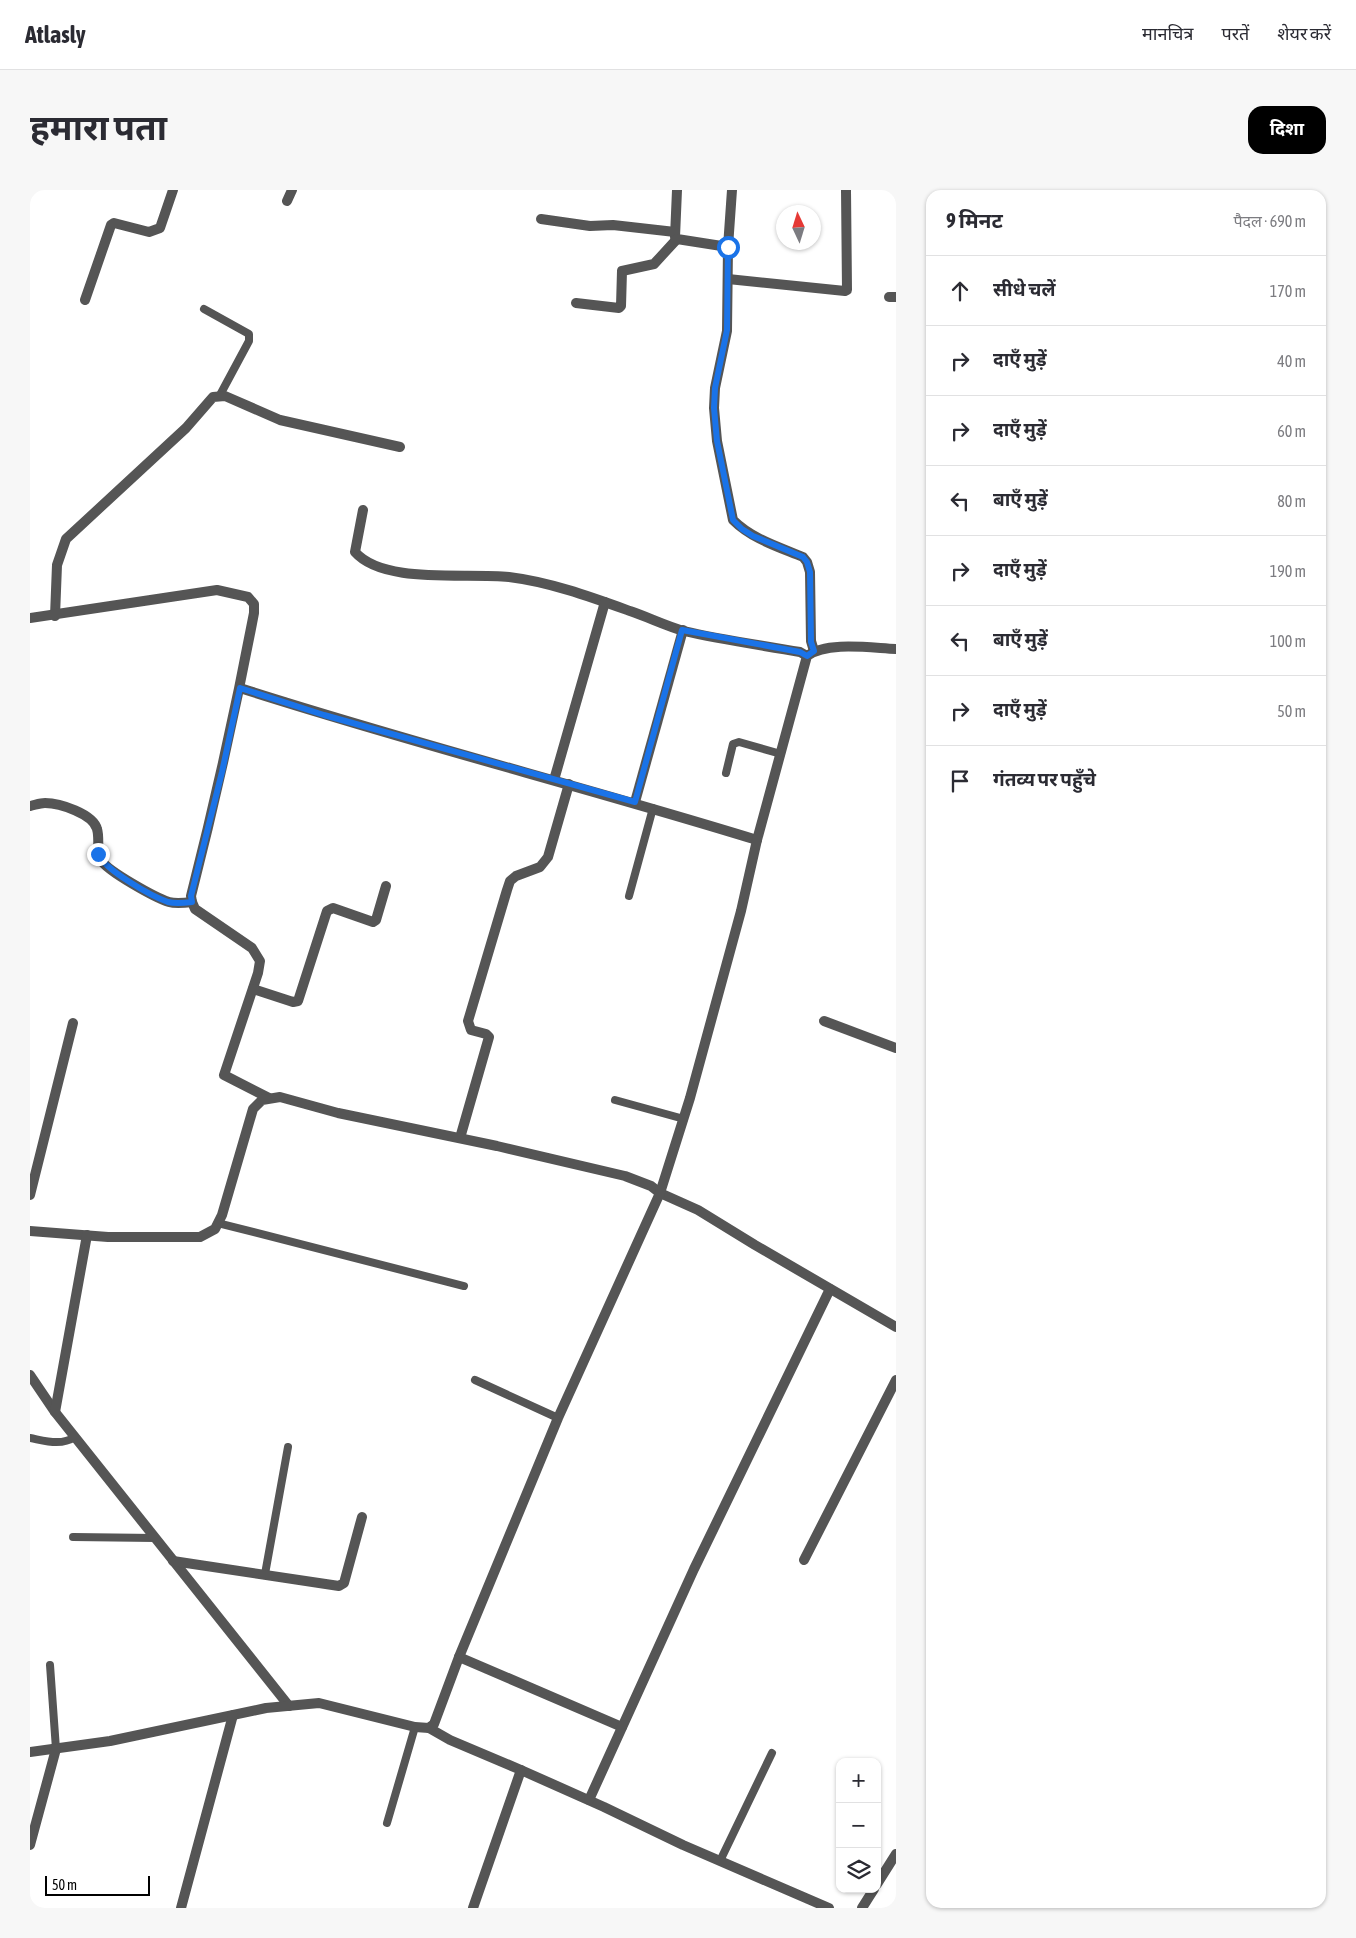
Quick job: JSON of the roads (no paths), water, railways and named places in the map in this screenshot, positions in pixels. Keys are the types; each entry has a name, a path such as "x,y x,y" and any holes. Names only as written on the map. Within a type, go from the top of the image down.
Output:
{"street":[{"path":"85,300 111,225 114,223 149,232 155,231 160,228 173,190"},
{"path":"287,201 292,190"},
{"path":"576,303 619,308 621,306 622,270 654,264 676,236 678,190"},
{"path":"429,1728 434,1724 558,1418 660,1193 684,1119 741,911 757,840 811,654 810,572 807,562 803,557 753,536 733,520 717,441 714,408 715,388 727,330 728,247 732,190"},
{"path":"728,279 847,290 846,190"},
{"path":"541,219 590,226 612,225 728,247"},
{"path":"55,616 57,565 66,539 186,428 213,397 220,395 280,420 400,447"},
{"path":"364,510 355,552 360,558 378,568 405,574 509,577 554,587 604,602 682,630 811,654 826,647 896,649"},
{"path":"30,618 55,616 217,590 248,597 254,604 240,688 222,772 191,896 195,908 252,948 260,961 253,989 224,1075 269,1098"},
{"path":"554,780 604,602"},
{"path":"635,802 682,630"},
{"path":"240,688 324,715 635,802 757,840"},
{"path":"460,1138 489,1037 486,1034 471,1030 468,1022 507,890 510,881 516,876 540,867 548,857 569,784"},
{"path":"30,806 44,803 62,805 77,812 97,826 99,837 98,854 101,861 109,868 155,896 169,902 179,904 192,902"},
{"path":"253,989 293,1002 298,1000 327,910 333,908 373,922 376,920 386,886"},
{"path":"824,1021 896,1048"},
{"path":"30,1195 73,1023"},
{"path":"30,1231 87,1235 200,1237 215,1229 222,1214 253,1109 262,1100 280,1097 338,1113 460,1138 625,1176 651,1186 660,1193 698,1210 896,1326"},
{"path":"55,1412 87,1235"},
{"path":"589,1800 694,1569 830,1289"},
{"path":"30,1375 55,1412 288,1706"},
{"path":"804,1560 896,1380"},
{"path":"173,1561 342,1585 362,1517"},
{"path":"460,1657 622,1727"},
{"path":"30,1752 110,1741 266,1708 319,1703 415,1727 429,1728 450,1740 589,1800 823,1907"},
{"path":"180,1908 233,1715"},
{"path":"30,1845 56,1749"},
{"path":"473,1908 521,1770"},
{"path":"881,1878 896,1854"},
{"path":"862,1908 871,1893"}],"lane":[{"path":"204,309 249,334 249,341 220,395"},
{"path":"726,773 735,742 781,754"},
{"path":"629,896 653,808"},
{"path":"615,1100 684,1119"},
{"path":"218,1223 464,1286"},
{"path":"475,1380 558,1418"},
{"path":"30,1438 67,1442 75,1437"},
{"path":"265,1574 288,1447"},
{"path":"73,1537 155,1538"},
{"path":"50,1665 56,1749"},
{"path":"387,1823 415,1727"},
{"path":"720,1861 772,1752"}]}
